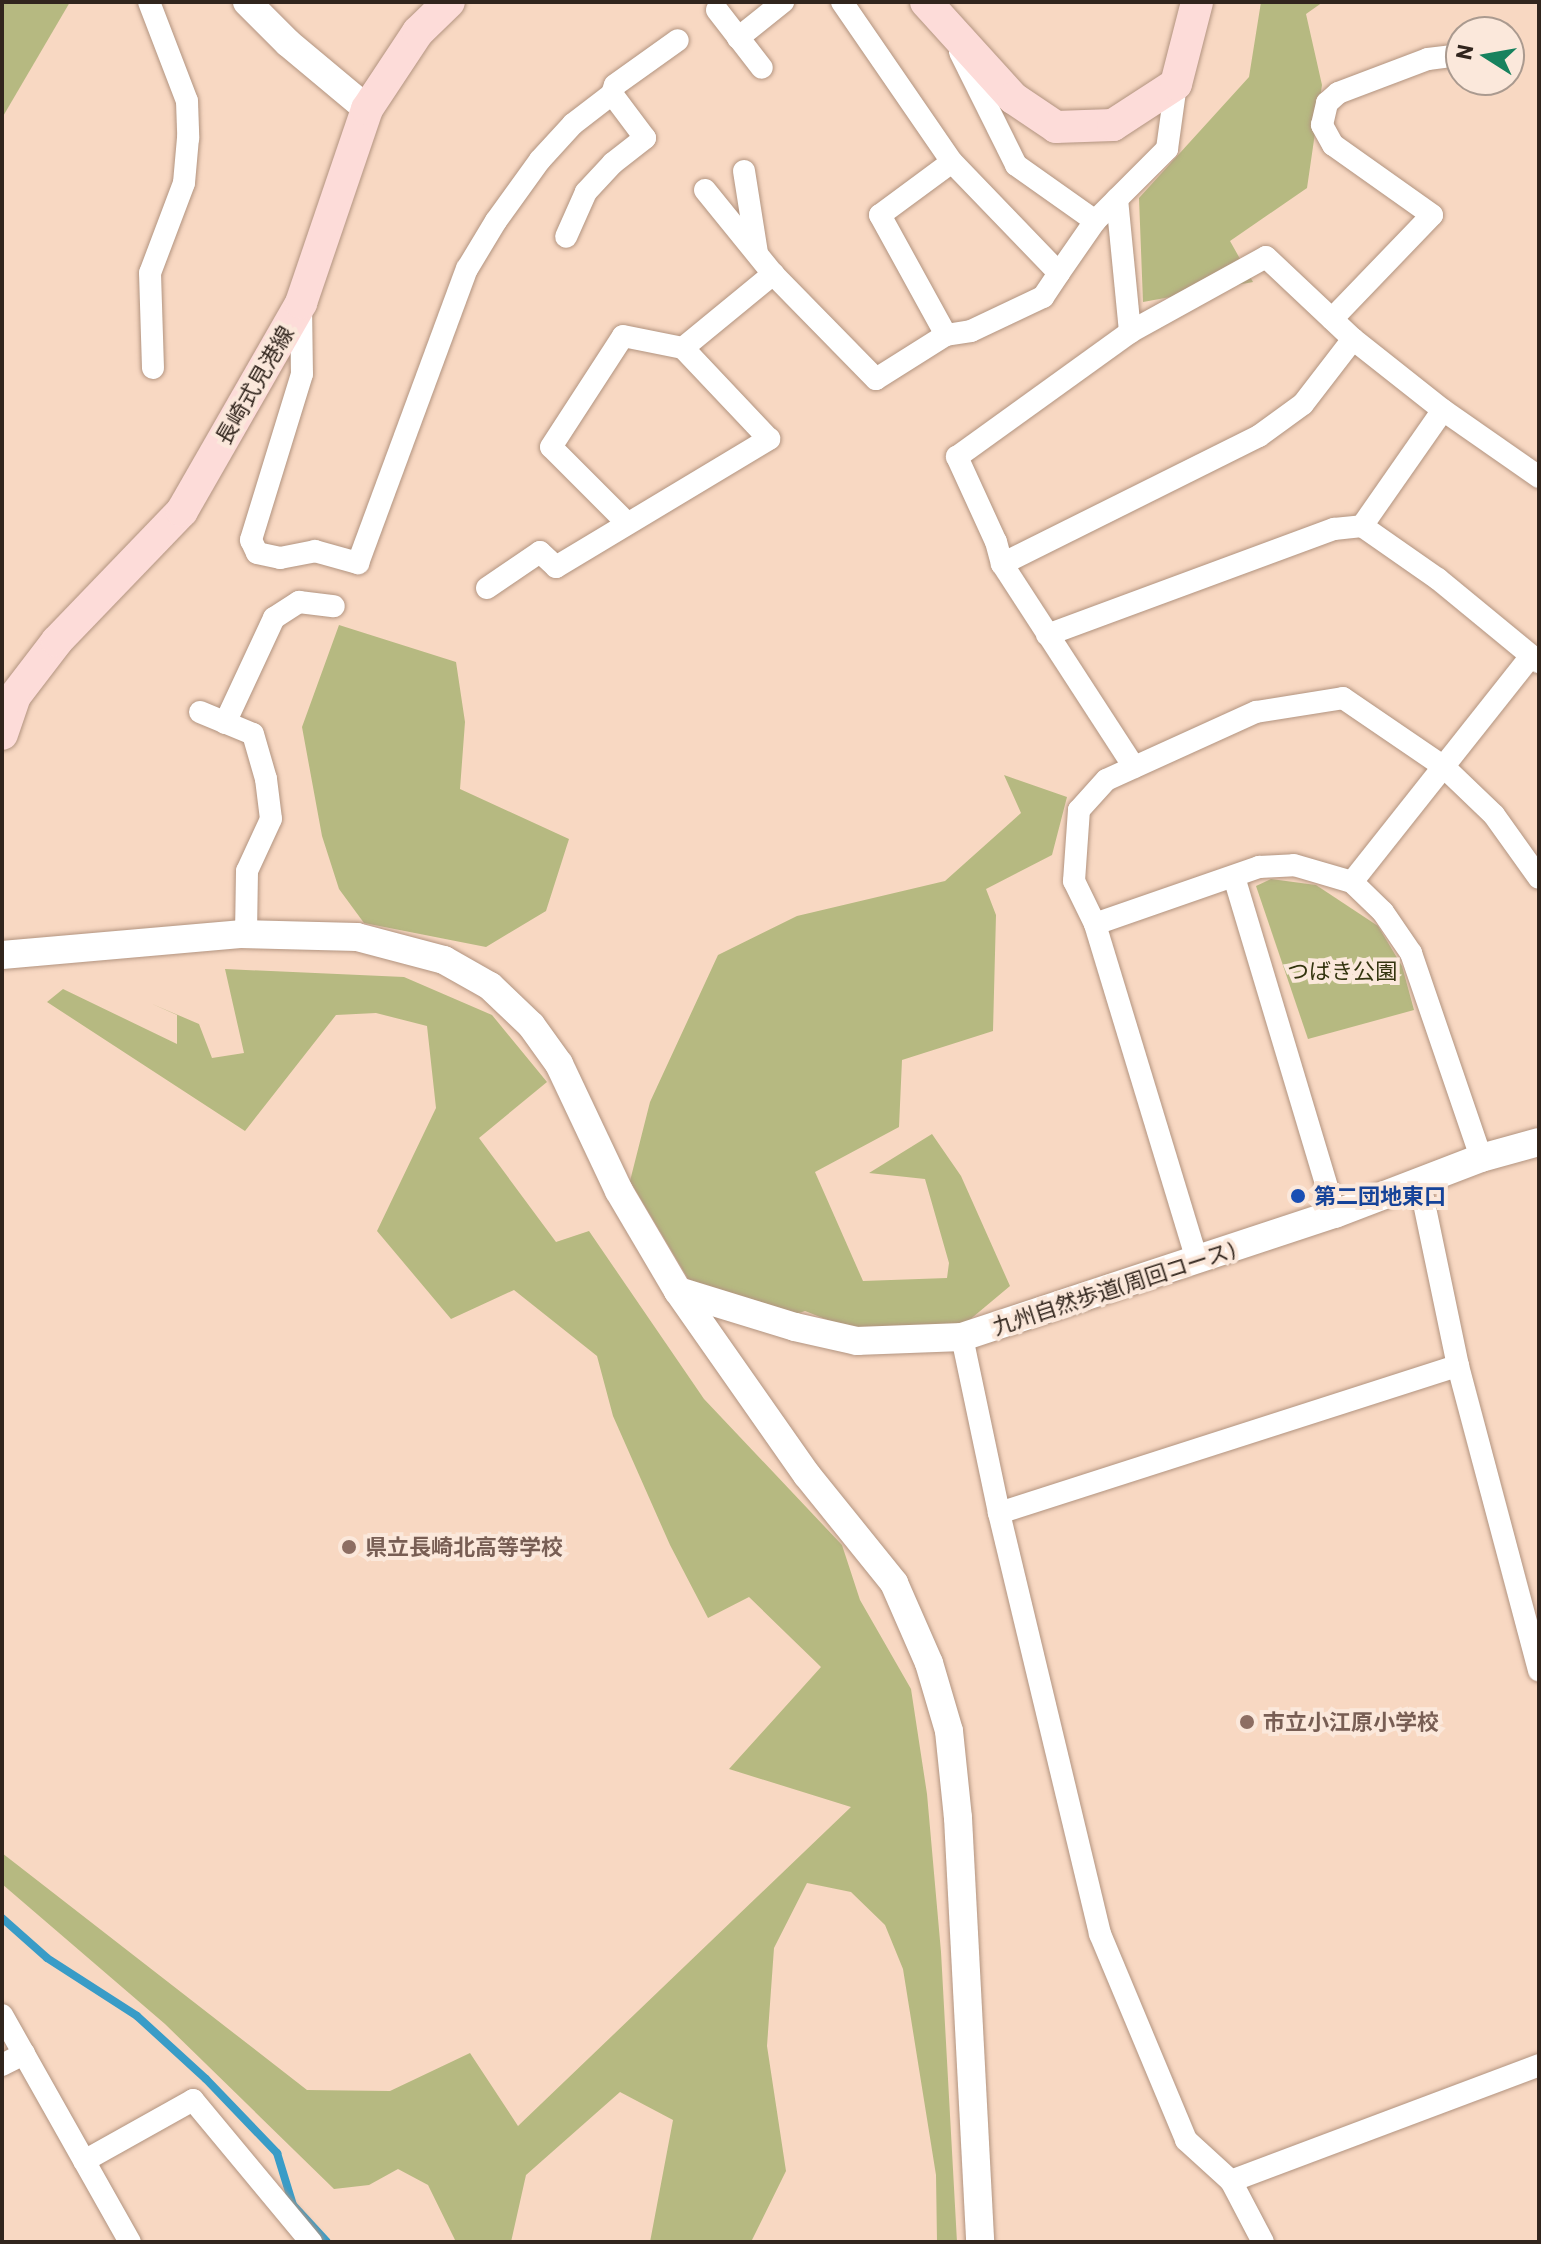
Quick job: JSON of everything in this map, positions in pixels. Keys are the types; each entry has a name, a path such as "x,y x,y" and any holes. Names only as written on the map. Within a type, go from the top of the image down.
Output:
{"main road":[{"name":"長崎式見港線","path":"2,734 15,696 57,641 182,511 301,303 367,109 418,32 449,2"},
{"path":"926,2 1013,98 1056,127 1113,125 1176,84 1197,2"}],"street":[{"path":"149,2 187,101 188,138 184,183 150,273 153,368"},
{"path":"247,2 288,43 367,109"},
{"path":"738,38 783,2"},
{"path":"842,2 952,162 1059,273"},
{"path":"717,10 762,68"},
{"path":"947,26 1016,165 1095,221"},
{"path":"301,303 302,374 251,540 257,553 280,558 315,551 358,563 467,269 496,221 540,160 573,124 612,94 615,85 678,40"},
{"path":"1332,319 1432,215 1333,145 1322,125 1327,103 1338,93 1428,59 1445,57"},
{"path":"705,190 773,274 876,379 946,335 971,331 1043,297 1095,221 1167,149 1176,84"},
{"path":"566,237 586,192 613,163 645,138 612,94"},
{"path":"946,335 880,215 952,162"},
{"path":"744,171 757,254"},
{"path":"1117,199 1130,332"},
{"path":"1134,767 1002,564 996,542 957,457 1130,332 1266,257 1353,339 1443,410 1539,477"},
{"path":"683,348 773,274"},
{"path":"487,588 540,552 556,567 769,439 683,348 623,336 551,447 627,523"},
{"path":"1002,564 1259,436 1303,404 1353,339"},
{"path":"1362,526 1443,410"},
{"path":"1047,635 1334,529 1362,526 1438,579 1535,659 1352,882"},
{"path":"225,723 274,618 299,602 334,606"},
{"path":"1197,1260 1095,924 1074,881 1079,810 1106,780 1256,712 1343,698 1444,767 1494,815 1539,878"},
{"path":"200,712 253,734 266,779 271,819 247,871 246,934"},
{"path":"1095,924 1259,867 1294,865 1352,882 1383,912 1411,953 1481,1158"},
{"path":"1234,877 1335,1214"},
{"path":"2,955 246,934 357,937 444,960 490,986 531,1025 559,1064 619,1191 678,1291 807,1475 894,1583 929,1663 949,1731 958,1818 980,2242"},
{"name":"九州自然歩道(周回コース)","path":"678,1291 795,1327 857,1341 962,1337 1335,1214 1420,1184 1481,1158 1539,1142"},
{"path":"1420,1184 1458,1366 1532,1609 1539,1670"},
{"path":"962,1337 999,1513 1100,1934 1186,2140 1231,2181 1263,2242"},
{"path":"999,1513 1458,1366"},
{"path":"2,2015 130,2242"},
{"path":"2,2065 24,2054"},
{"path":"1231,2181 1539,2065"},
{"path":"84,2161 193,2100 311,2242"}],"green space":[{"path":"2,2 70,2 2,118"},
{"path":"1261,2 1323,2 1306,14 1322,85 1307,188 1230,241 1253,282 1143,302 1139,198 1249,77"},
{"path":"339,625 456,662 465,722 460,789 569,839 546,911 486,947 364,923 339,889 322,836 302,727"},
{"path":"1004,775 1067,797 1052,855 986,889 996,915 993,1031 902,1060 899,1127 815,1172 863,1281 947,1278 949,1263 925,1179 869,1173 932,1134 961,1176 1010,1286 967,1322 868,1336 805,1311 770,1323 700,1299 630,1181 650,1102 718,955 797,916 945,881 1021,813"},
{"name":"つばき公園","path":"1271,879 1316,885 1378,926 1402,966 1414,1010 1308,1039 1256,886"},
{"path":"225,969 404,977 492,1015 547,1082 479,1138 556,1242 589,1231 704,1399 842,1545 860,1600 911,1689 927,1794 941,1952 957,2242 937,2242 936,2175 903,1969 885,1925 851,1892 807,1883 774,1948 767,2046 786,2171 751,2242 650,2242 673,2120 620,2092 526,2175 511,2242 456,2242 428,2185 398,2169 369,2185 334,2189 165,2024 2,1884 2,1853 307,2090 390,2091 470,2053 518,2126 851,1807 729,1769 821,1667 749,1597 708,1618 670,1545 613,1416 597,1356 514,1290 451,1319 377,1231 436,1108 427,1026 376,1013 336,1015 245,1131 47,1002 63,989 177,1044 177,1015 150,1003 199,1024 212,1058 244,1053"}],"waterway":[{"path":"2,1918 47,1958 137,2016 206,2079 277,2153 293,2205 327,2242"}],"place":[{"name":"第二団地東口","path":"1298,1196"},
{"name":"県立長崎北高等学校","path":"349,1547"},
{"name":"市立小江原小学校","path":"1247,1722"}]}
